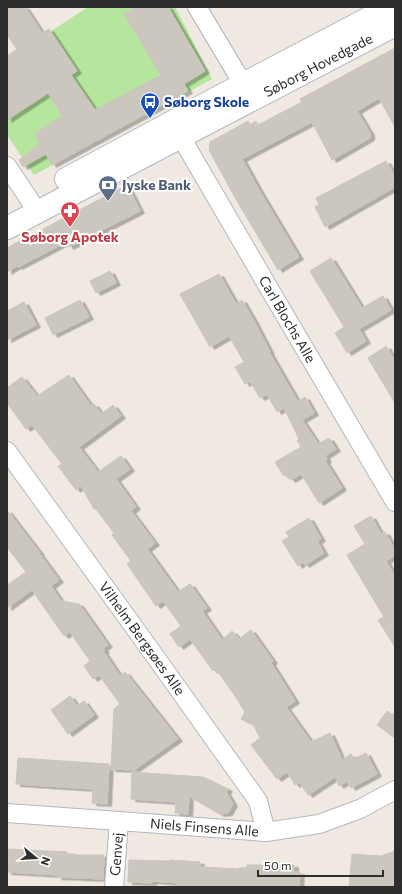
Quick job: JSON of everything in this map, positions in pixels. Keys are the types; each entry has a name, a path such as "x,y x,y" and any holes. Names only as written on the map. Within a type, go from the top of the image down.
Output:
{"street":[{"path":"197,7 243,84"},
{"name":"Søborg Hovedgade","path":"7,228 33,206 243,84 390,7"},
{"name":"Søborg Hovedgade","path":"7,211 33,206 181,137 395,25"},
{"name":"Carl Blochs Alle","path":"181,137 395,502"},
{"path":"7,166 33,206"},
{"name":"Vilhelm Bergsøes Alle","path":"7,451 258,800 266,832"},
{"name":"Niels Finsens Alle","path":"7,813 266,832 319,824 360,809 395,790"},
{"name":"Genvej","path":"114,887 120,821"}],"green space":[{"path":"88,7 175,7 212,79 34,175 7,135 7,60"}],"building":[{"path":"7,7 25,7 42,33 49,29 77,71 71,75 95,110 161,75 124,14 136,7 168,7 205,71 184,84 188,91 52,165 46,154 23,167 19,160 40,144 35,134 62,116 48,93 7,120 7,56 17,49 7,35"},
{"path":"395,48 395,127 379,98 357,111 370,133 370,138 332,160 312,122 242,159 299,257 278,270 209,150 210,142 248,121 250,125 256,121 258,125 302,102 300,99"},
{"path":"386,161 395,177 395,187 325,227 315,207 319,205 316,198"},
{"path":"127,185 140,211 69,247 66,242 7,272 7,248"},
{"path":"331,258 362,308 383,296 391,310 359,329 366,341 347,353 335,333 344,327 310,271"},
{"path":"110,271 116,283 96,293 90,281"},
{"path":"219,274 236,304 242,300 269,352 298,402 305,397 314,413 302,420 318,444 329,438 336,449 325,456 327,460 325,461 342,488 319,503 301,474 291,480 287,475 284,476 275,462 301,447 297,440 299,439 284,408 277,412 267,394 260,398 250,381 245,384 235,367 244,362 229,336 210,347 180,294"},
{"path":"80,300 89,317 53,335 45,318"},
{"path":"24,302 36,325 7,340 7,311"},
{"path":"386,346 395,361 395,403 368,358"},
{"path":"69,375 91,406 94,404 101,414 113,405 121,416 79,447 98,472 121,456 130,469 116,479 136,507 131,511 155,543 147,549 178,592 190,584 207,608 202,611 222,640 232,631 239,639 251,630 273,661 271,663 295,701 286,707 311,742 330,733 342,760 351,754 354,759 366,753 377,774 351,788 347,781 339,786 335,777 308,795 299,782 295,785 287,772 277,779 251,745 260,738 253,724 241,719 245,712 216,669 213,671 190,639 179,647 170,634 181,626 163,601 156,606 127,564 131,561 112,535 114,533 96,509 94,509 81,486 76,490 58,466 62,464 32,425 26,429 7,403 7,388 22,377 37,396"},
{"path":"7,510 59,580 51,586 61,601 79,604 108,645 103,648 105,650 103,651 120,676 125,672 178,739 134,770 111,769 114,709 120,704 99,675 93,679 84,666 90,661 70,632 64,636 32,590 7,608 7,585 26,572 7,547"},
{"path":"371,516 381,534 385,532 395,550 395,555 386,561 395,576 395,647 378,620 384,617 347,555 365,544 354,526"},
{"path":"309,518 321,539 317,541 324,553 305,565 303,562 298,566 282,541 289,537 286,532"},
{"path":"70,696 77,706 84,701 94,715 68,734 51,710"},
{"path":"387,711 395,717 395,738 377,725"},
{"path":"18,758 109,764 107,804 92,803 93,789 16,784"},
{"path":"132,772 203,777 228,789 226,792 233,804 228,813 220,814 189,796 188,814 175,813 176,802 131,799"},
{"path":"7,849 67,852 67,854 75,855 104,855 103,879 57,877 58,875 7,872"},
{"path":"395,851 395,887 349,887 352,854 381,856"},
{"path":"129,860 200,862 200,867 239,869 247,868 247,865 294,865 294,872 300,872 299,887 178,887 178,883 152,881 152,883 128,882"}],"place":[{"name":"Søborg Skole","path":"150,119"},
{"name":"Jyske Bank","path":"108,202"},
{"name":"Søborg Apotek","path":"70,228"}]}
